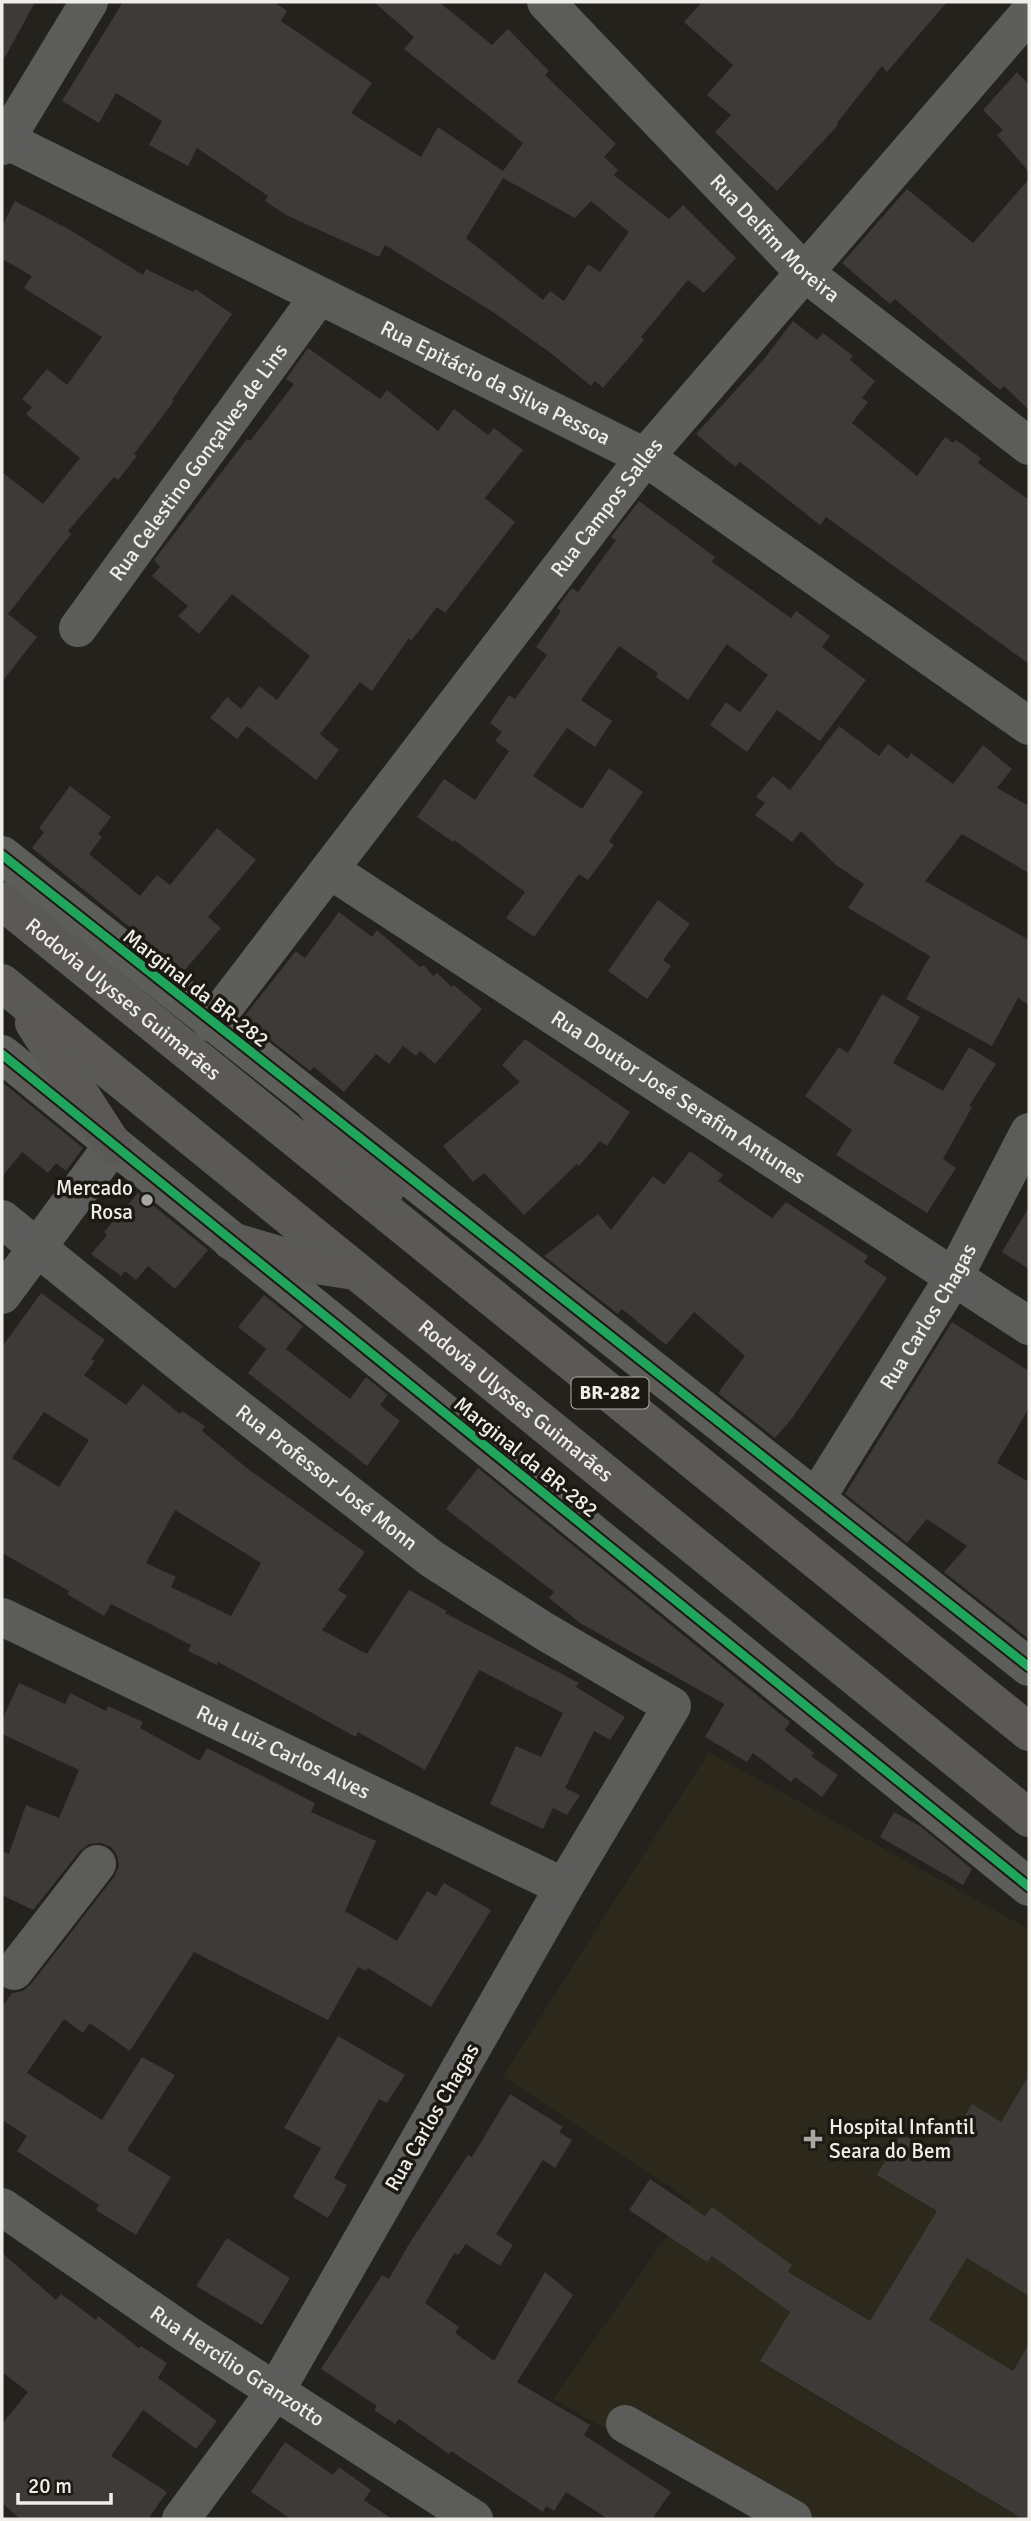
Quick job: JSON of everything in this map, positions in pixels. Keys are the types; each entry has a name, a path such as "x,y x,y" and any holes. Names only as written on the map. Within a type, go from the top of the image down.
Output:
{"highway":[{"name":"Rodovia Ulysses Guimarães","path":"2,901 1029,1732"},
{"name":"Rodovia Ulysses Guimarães","path":"9,989 1029,1818"},
{"path":"9,989 113,1145"},
{"path":"315,1104 435,1251"},
{"path":"231,1241 309,1264 357,1272"}],"main road":[{"name":"Rua Campos Salles","path":"212,1024 645,457 1025,12"},
{"name":"Marginal da BR-282","path":"2,855 212,1024 817,1497 1029,1667"},
{"name":"Marginal da BR-282","path":"2,1054 1029,1887"}],"street":[{"path":"3,142 89,2"},
{"name":"Rua Delfim Moreira","path":"546,2 804,273 1029,446"},
{"name":"Rua Epitácio da Silva Pessoa","path":"3,142 645,457 1029,726"},
{"name":"Rua Celestino Gonçalves de Lins","path":"78,628 319,296"},
{"name":"Rua Doutor José Serafim Antunes","path":"330,870 1029,1326"},
{"name":"Rua Carlos Chagas","path":"817,1497 954,1277 1029,1132"},
{"path":"2,1295 113,1145"},
{"name":"Rua Professor José Monn","path":"2,1219 355,1502 432,1559 544,1631 672,1706"},
{"name":"Rua Luiz Carlos Alves","path":"2,1617 564,1886"},
{"name":"Rua Carlos Chagas","path":"181,2519 275,2392 564,1886 672,1706"},
{"path":"6,1974 97,1864"},
{"name":"Rua Hercílio Granzotto","path":"2,2207 275,2392 474,2519"},
{"path":"625,2424 793,2519"}],"shaded area":[{"name":"Hospital Infantil Seara do Bem","path":"709,1752 1029,1929 1029,2519 764,2519 553,2399 691,2201 503,2076"}],"building":[{"path":"2,2 35,2 2,63"},
{"path":"123,2 274,2 287,11 281,21 372,83 351,113 421,157 438,127 503,171 523,143 404,49 414,37 374,2 439,2 492,45 508,29 549,71 545,75 616,144 604,157 618,170 614,175 669,219 683,205 736,258 704,293 688,280 641,337 644,340 603,388 595,381 591,386 493,312 385,245 379,257 286,215 265,201 268,196 197,148 188,166 149,145 162,121 116,93 99,123 62,101","holes":["503,178 575,218 591,201 629,232 600,272 588,264 564,301 550,291 543,300 466,238"]},
{"path":"702,2 947,2 887,72 882,66 838,125 777,191 715,132 731,115 707,95 733,65 684,22"},
{"path":"1017,72 1029,85 1029,172 997,135 1003,130 983,110"},
{"path":"1029,179 1029,410 1004,386 1000,390 895,299 890,304 842,263 907,189 973,243"},
{"path":"15,201 70,230 143,275 146,269 193,292 195,289 232,314 172,400 174,401 134,454 137,456 118,480 114,477 68,531 71,534 8,614 37,637 2,682 2,472 43,504 80,458 26,414 32,407 22,399 47,369 67,385 102,337 24,288 32,276 2,259 2,226"},
{"path":"793,321 817,340 823,333 853,356 850,360 875,381 862,398 868,402 852,423 917,476 945,437 953,443 956,440 981,458 978,463 1029,500 1029,664 826,517 820,525 740,462 735,467 696,434 764,359"},
{"path":"308,348 380,399 387,390 438,431 454,409 488,435 494,428 523,450 485,498 515,522 445,613 437,607 411,641 409,638 372,691 360,682 320,734 339,750 316,780 247,726 237,739 210,718 227,697 241,709 259,686 277,700 310,656 232,594 199,634 178,616 188,606 152,576 160,567 154,560 247,439 250,441 294,384 286,379"},
{"path":"639,501 715,557 712,562 791,618 796,611 830,636 822,647 866,680 820,741 777,710 747,752 710,725 726,702 740,712 768,675 727,644 688,700 656,677 658,673 619,646 581,700 612,721 595,747 567,728 533,776 582,809 609,768 643,792 609,841 614,845 588,880 579,874 534,937 506,918 525,892 454,840 453,842 417,817 444,779 475,800 509,751 495,741 502,732 490,723 509,695 515,699 547,655 536,647 561,611 557,608 572,588 578,592 616,540 611,537"},
{"path":"839,726 879,756 888,744 908,759 911,753 953,784 983,745 1012,769 997,788 1029,806 1029,873 962,834 925,881 1029,940 1029,1005 1018,998 992,1046 906,999 930,956 848,908 864,884 836,865 801,831 792,842 755,815 765,803 756,797 773,776 790,790"},
{"path":"70,786 111,817 98,834 102,837 89,854 140,896 157,875 170,885 217,828 256,860 208,917 221,928 184,971 32,848 44,832 39,828"},
{"path":"658,900 690,924 663,960 671,966 647,999 608,971"},
{"path":"339,912 372,937 377,930 420,967 424,965 433,976 437,973 482,1009 435,1064 420,1051 416,1056 403,1046 389,1064 376,1054 344,1092 314,1067 310,1071 243,1018 296,951 305,958"},
{"path":"882,994 920,1017 893,1063 943,1091 969,1047 996,1064 969,1106 972,1107 943,1159 956,1168 927,1213 836,1155 852,1130 805,1096 839,1047 848,1053"},
{"path":"525,1039 630,1112 607,1146 600,1141 579,1166 577,1164 524,1215 484,1173 473,1182 443,1146 520,1082 502,1065"},
{"path":"2,1082 83,1148 66,1171 56,1163 48,1173 22,1152 2,1177"},
{"path":"690,1151 723,1175 718,1181 772,1218 786,1202 868,1256 864,1262 887,1278 793,1417 775,1438 718,1393 745,1356 694,1312 666,1345 622,1309 618,1314 544,1256 598,1214 611,1230 653,1176 664,1185"},
{"path":"138,1193 208,1250 175,1289 148,1266 136,1280 125,1271 121,1276 91,1254 107,1235 104,1232"},
{"path":"1029,1207 1029,1269 1002,1252"},
{"path":"41,1293 105,1340 91,1359 95,1361 84,1375 126,1405 143,1384 180,1414 182,1411 205,1426 202,1431 248,1469 365,1552 338,1590 347,1596 322,1630 367,1654 409,1590 447,1611 445,1613 579,1683 576,1687 625,1717 610,1740 594,1731 565,1788 580,1795 567,1815 553,1808 543,1829 490,1804 516,1746 541,1757 563,1713 479,1670 425,1770 358,1732 356,1737 218,1662 217,1665 188,1651 191,1645 111,1604 104,1616 67,1594 69,1591 2,1553 2,1347","holes":["44,1412 89,1440 59,1487 12,1458","175,1510 261,1563 231,1616 171,1587 176,1577 146,1563"]},
{"path":"264,1295 303,1326 286,1349 350,1399 366,1377 388,1395 380,1405 400,1421 367,1466 248,1373 266,1349 238,1327"},
{"path":"952,1322 1029,1371 1029,1408 997,1463 1029,1482 1029,1639 944,1572 967,1546 927,1519 907,1543 845,1494"},
{"path":"478,1468 790,1722 785,1730 814,1753 811,1756 838,1775 822,1797 795,1777 791,1782 753,1753 747,1762 705,1737 724,1704 580,1623 549,1598 554,1592 446,1509"},
{"path":"19,1683 65,1704 70,1693 106,1711 108,1706 143,1722 140,1728 200,1761 207,1748 315,1803 311,1812 376,1841 345,1911 397,1941 427,1891 436,1896 444,1883 491,1910 431,2007 368,1968 366,1971 358,1967 328,2020 194,1952 130,2051 90,2023 83,2033 64,2019 27,2073 102,2120 142,2057 175,2075 127,2150 171,2177 136,2235 96,2210 99,2205 17,2151 27,2136 2,2120 2,2007 12,1993 23,1991 31,1984 114,1877 119,1866 117,1855 111,1847 101,1843 89,1844 80,1851 33,1910 2,1895 2,1851 9,1854 26,1805 59,1818 79,1770 2,1734 2,1720"},
{"path":"894,1812 920,1826 972,1869 963,1885 880,1837"},
{"path":"338,2036 405,2075 387,2103 379,2099 334,2178 347,2185 328,2218 293,2197 321,2148 284,2128"},
{"path":"1029,2075 1029,2296 967,2258 929,2320 1013,2371 1029,2344 1029,2519 1023,2519 760,2361 790,2312 712,2256 707,2262 629,2210 650,2179 705,2216 712,2207 792,2265 788,2272 870,2321 937,2211 877,2175 901,2134 940,2157 972,2104 1001,2122"},
{"path":"510,2094 563,2127 559,2132 572,2140 555,2168 543,2160 496,2234 513,2245 500,2266 466,2244 458,2255 454,2253 425,2303 459,2327 455,2333 494,2361 545,2272 573,2295 517,2382 590,2425 584,2435 671,2492 652,2519 608,2519 566,2492 554,2511 546,2506 543,2512 451,2451 449,2454 399,2419 395,2424 374,2410 377,2406 321,2369 382,2275 389,2279 468,2155 472,2157"},
{"path":"227,2238 290,2278 262,2325 196,2286"},
{"path":"2,2253 56,2300 61,2294 96,2320 98,2316 139,2348 141,2346 167,2363 158,2378 217,2421 196,2449 143,2410 111,2456 167,2492 148,2519 20,2519 2,2503 2,2424 28,2392 2,2372"},
{"path":"285,2442 333,2475 339,2467 371,2490 364,2500 392,2519 291,2519 251,2492"}],"cycle path":[{"path":"2,855 1029,1667"},
{"path":"2,1054 1029,1887"}],"place":[{"name":"Mercado Rosa","path":"147,1200"},
{"name":"Hospital Infantil Seara do Bem","path":"813,2139"}]}
